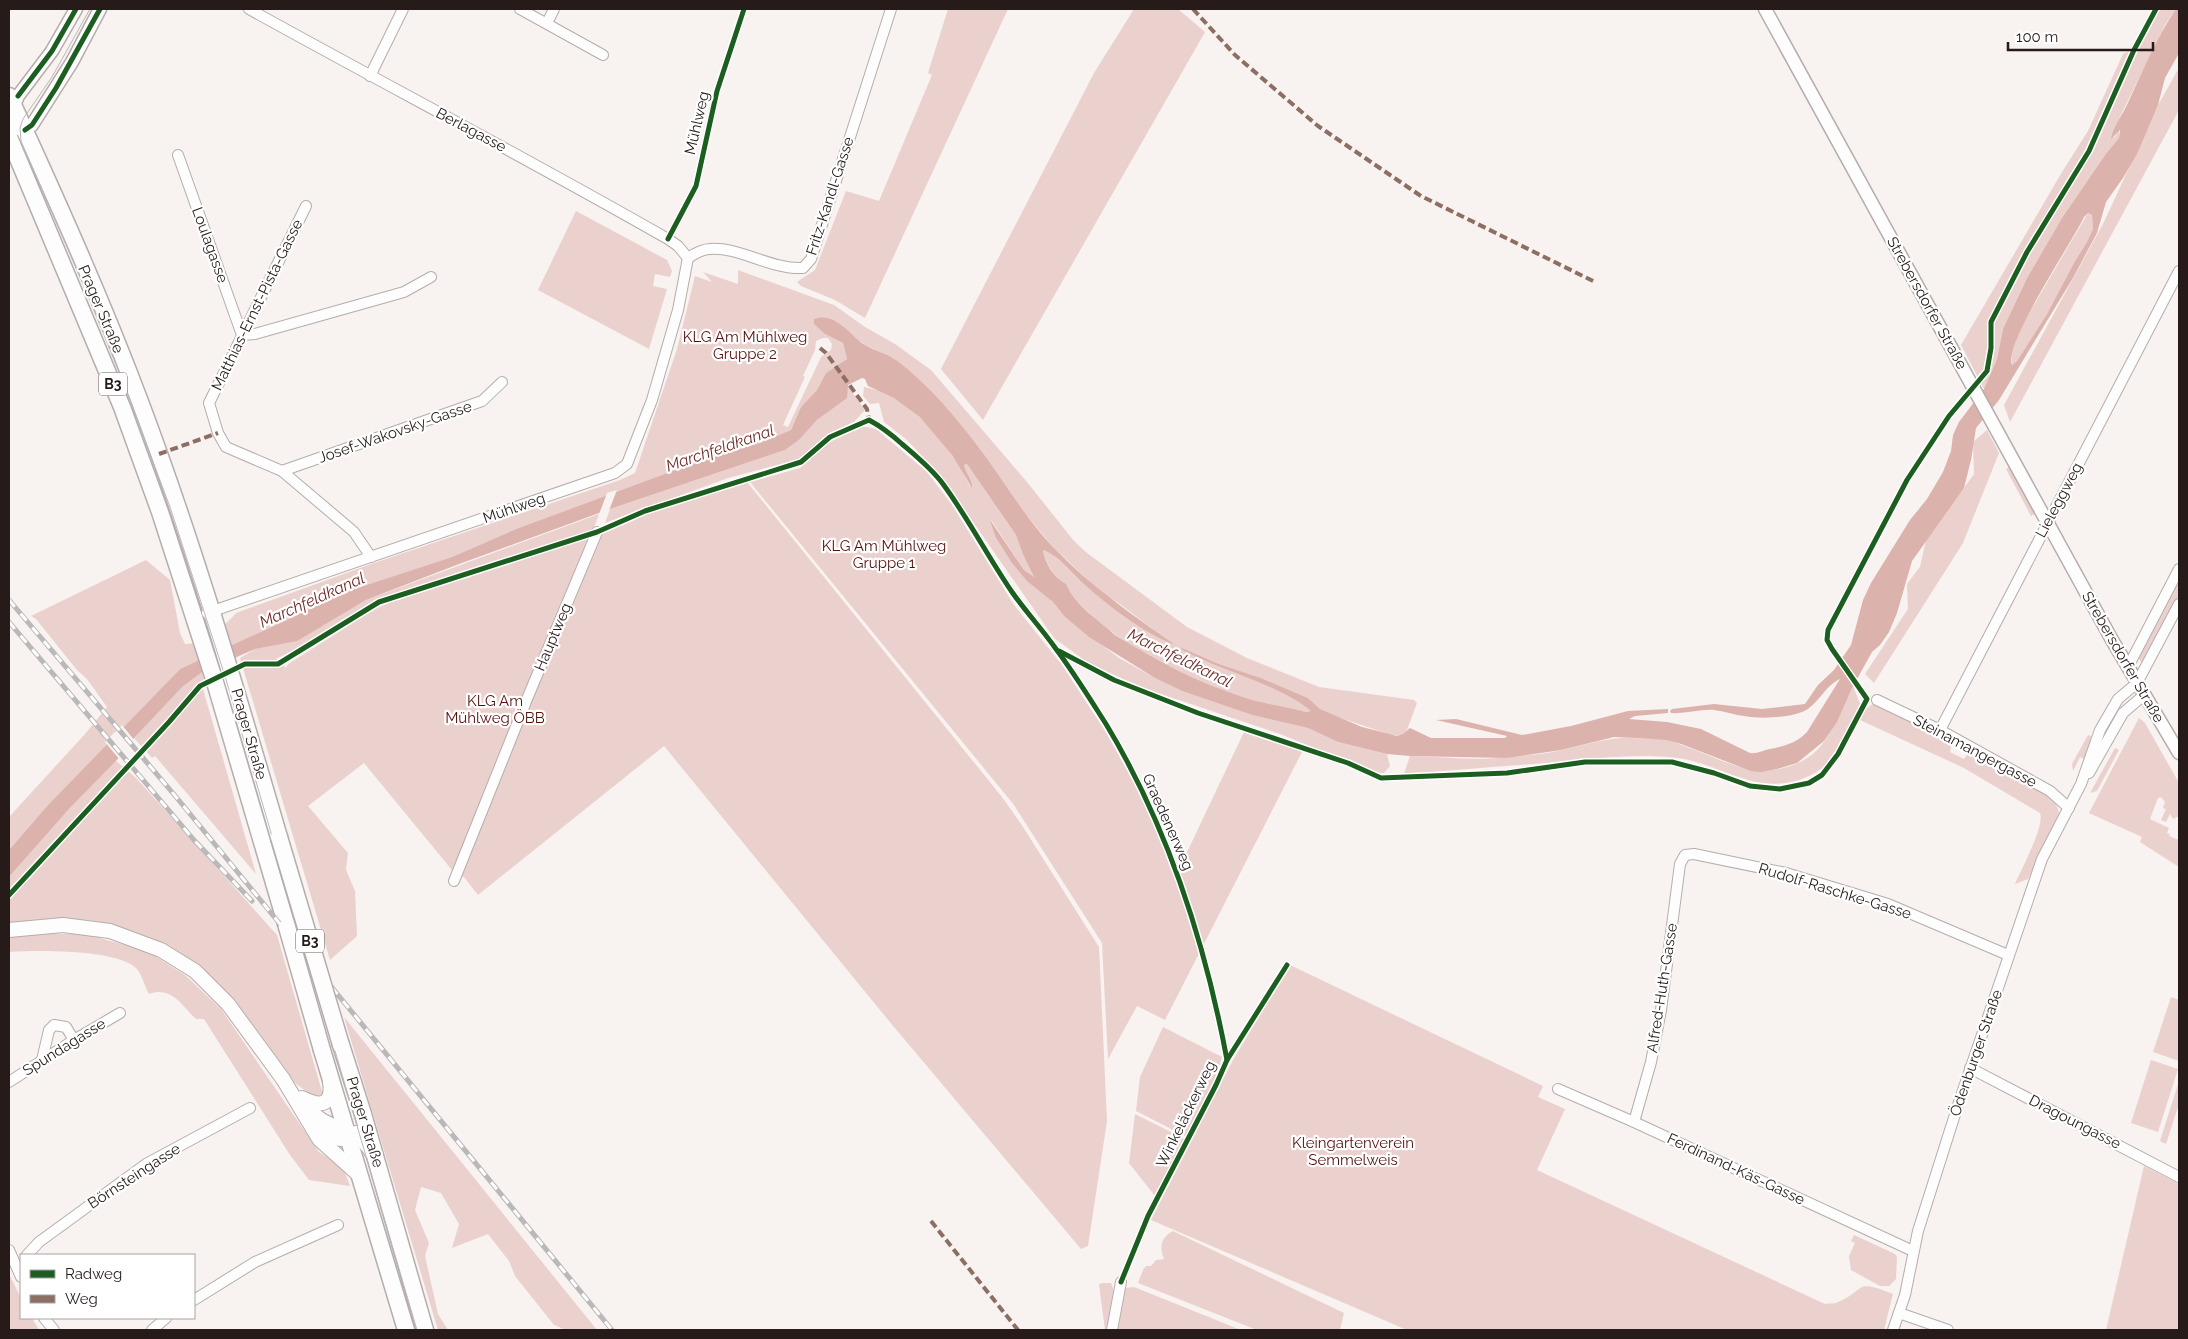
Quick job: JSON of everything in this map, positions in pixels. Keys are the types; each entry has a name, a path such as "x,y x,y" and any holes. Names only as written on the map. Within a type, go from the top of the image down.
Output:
{"main road":[{"name":"Prager Straße","path":"10,107 25,130 46,176 138,397 218,629 377,1161 425,1330"},
{"name":"Prager Straße","path":"9,137 122,407 160,512 215,682 322,1050 351,1135 358,1174 406,1330"},
{"path":"9,930 63,925 110,931 161,950 195,971 228,1004 283,1079 319,1139 358,1174"},
{"path":"302,1098 313,1104 320,1105 325,1102 331,1089 330,1075"},
{"path":"283,1079 302,1098 312,1112 322,1120 368,1144 377,1161"},
{"path":"351,1135 363,1114"},
{"path":"310,1125 331,1138 351,1135"}],"street":[{"path":"10,107 52,51 76,9"},
{"path":"9,127 25,130 32,125 56,88 100,9"},
{"name":"Berlagasse","path":"249,9 591,195 668,239 678,246 688,258"},
{"path":"370,76 403,9"},
{"path":"520,9 603,55"},
{"path":"546,23 554,9"},
{"name":"Fritz-Kandl-Gasse","path":"688,258 709,249 722,250 791,269 803,268 811,258 891,9"},
{"name":"Strebersdorfer Straße","path":"1765,9 2047,522 2128,667 2179,753"},
{"name":"Loulagasse","path":"178,155 242,335"},
{"name":"Matthias-Ernst-Pista-Gasse","path":"282,471 226,447 218,433 209,403 306,206"},
{"name":"Mühlweg","path":"195,618 609,476 628,464 640,435 664,361 678,310 688,258"},
{"name":"Lieleggweg","path":"1940,730 2179,271"},
{"path":"242,335 255,334 404,292 431,277"},
{"name":"Josef-Wakovsky-Gasse","path":"282,471 482,401 502,382"},
{"path":"282,471 354,532 370,557"},
{"name":"Hauptweg","path":"454,880 597,532"},
{"path":"2128,667 2179,569"},
{"name":"Ödenburger Straße","path":"2081,784 2100,730 2114,706 2138,683 2179,604"},
{"name":"Ödenburger Straße","path":"1893,1330 1905,1295 1913,1251 1970,1068 2042,860 2081,784 2123,713 2144,695"},
{"name":"Steinamangergasse","path":"1877,700 1940,730 2050,791 2069,808"},
{"name":"Rudolf-Raschke-Gasse","path":"1685,855 1694,854 1786,873 1888,904 2008,956"},
{"name":"Alfred-Huth-Gasse","path":"1634,1122 1661,1010 1680,864 1685,855"},
{"name":"Spundagasse","path":"9,1082 120,1013"},
{"path":"42,1060 49,1030 54,1025 66,1027 74,1040"},
{"name":"Dragoungasse","path":"1970,1068 2179,1177"},
{"name":"Ferdinand-Käs-Gasse","path":"1558,1089 1634,1122 1913,1251"},
{"name":"Börnsteingasse","path":"28,1254 46,1236 146,1164 250,1108"},
{"path":"195,1299 255,1262 338,1225"},
{"path":"9,1250 20,1269"},
{"path":"1112,1330 1114,1309 1121,1282"},
{"path":"1898,1314 1948,1330"},
{"path":"45,1319 54,1330"},
{"path":"152,1330 165,1319"}],"green space":[{"path":"948,9 1008,9 865,318 835,300 801,286 797,282 815,270 846,191 879,201 932,75 928,73"},
{"path":"1134,9 1178,9 1205,32 983,420 941,369 1094,73"},
{"path":"2156,9 2176,9 2165,25 2114,129 2114,138 2119,130 2119,138 2105,155 2062,218 2027,278 2003,329 1997,359 1984,389 1961,345 2088,131 2123,54 2134,49"},
{"path":"2179,68 2179,110 2010,422 2004,405 2104,222 2158,105"},
{"path":"576,211 667,260 672,271 670,277 655,274 653,286 667,289 649,349 538,290"},
{"path":"2088,213 2092,215 2093,229 2087,242 2047,314 2017,361 2012,365 2011,355 2018,332"},
{"name":"KLG Am Mühlweg Gruppe 2","path":"738,270 834,305 865,327 895,344 931,370 1027,482 1074,541 1087,553 1187,627 1247,658 1319,687 1414,700 1417,703 1407,730 1400,736 1388,734 1335,716 1320,709 1308,698 1180,647 1186,652 1220,667 1274,688 1300,702 1311,711 1306,712 1251,699 1218,689 1171,668 1126,642 1086,610 1068,592 1067,587 1059,580 1049,566 1043,550 1054,556 1079,580 1106,601 1174,645 1120,604 1103,594 1054,548 894,358 865,345 835,321 825,334 843,343 847,359 826,373 817,390 801,407 791,430 762,442 678,469 516,529 452,557 354,589 180,669 48,805 9,850 9,817 85,734 107,707 87,679 77,670 36,619 31,616 146,560 170,580 180,633 185,644 192,643 206,638 236,613 374,563 620,480 635,473 677,349 695,276 712,282 703,272 738,284","holes":["828,338 832,344 831,350 821,357 788,427 783,425 805,377 803,376 815,350 816,341"]},
{"path":"847,385 865,410 854,422 824,437 800,459 728,478 605,523 610,509 785,450 799,440 817,420 846,398"},
{"path":"864,387 882,392 914,411 941,440 971,488 964,467 967,464 1016,535 1034,577 1024,570 991,520 995,536 1041,591 1064,616 1119,658 1182,691 1252,715 1308,728 1338,742 1387,754 1390,766 1384,773 1376,773 1280,734 1140,687 1087,662 1054,638 941,476 907,440 884,422 879,403 870,404 863,396"},
{"name":"KLG Am Mühlweg Gruppe 1","path":"862,426 876,429 927,472 952,505 1014,605 1062,665 1105,731 1146,804 1172,871 1180,867 1244,732 1303,750 1165,1020 1137,1006 1108,1059 1102,943 1014,805 750,482 800,468 830,442"},
{"path":"1987,430 1999,453 1963,543 1874,683 1865,674 1908,609 1907,584 1920,567 1926,540 1974,474 1973,442"},
{"path":"2011,466 2037,513 2031,516 2006,469"},
{"name":"KLG Am Mühlweg ÖBB","path":"747,482 1002,797 1099,947 1107,1121 1088,1246 1081,1249 889,1021 664,746 478,895 464,877 456,875 364,763 308,806 348,853 346,870 355,891 357,936 330,960 240,658 255,649 297,640 366,600 599,514 593,531 379,600 310,642 276,659 286,668 288,664 377,608 389,603 587,538 646,514"},
{"path":"2179,580 2179,597 2143,665 2138,657"},
{"path":"202,672 205,687 203,689 256,874 155,756 152,758 134,738 178,689"},
{"path":"1853,686 1861,706 1830,760 1820,770 1799,780 1782,783 1751,781 1694,761 1645,756 1595,758 1404,774 1410,756 1472,759 1497,758 1542,754 1601,741 1638,737 1670,741 1744,768 1769,770 1782,768 1796,764 1818,749 1831,730"},
{"path":"1875,702 1952,742 1950,752 1964,759 1970,750 2022,777 2047,795 2055,804 2059,813 2028,879 2015,884 2036,837 2041,819 2040,813 1964,768 1860,720 1865,710"},
{"path":"2139,718 2145,723 2179,783 2179,816 2173,819 2170,814 2166,822 2161,820 2166,809 2163,808 2165,802 2161,797 2158,798 2150,819 2169,828 2167,833 2170,834 2169,836 2179,840 2179,867 2140,842 2142,837 2089,813"},
{"path":"2088,735 2091,736 2087,757 2085,759 2080,757 2073,771 2072,764"},
{"path":"2115,748 2119,750 2097,791 2090,793"},
{"path":"116,761 136,778 277,935 323,1095 315,1098 295,1083 237,1005 201,969 154,939 93,921 60,919 9,923 9,877 69,809"},
{"path":"36,934 85,934 147,951 185,975 221,1009 319,1152 343,1167 350,1186 309,1180 290,1155 204,1019 196,1019 176,998 170,995 157,992 149,994 137,969 127,962 95,954 76,952 9,952 9,937"},
{"name":"Kleingartenverein Semmelweis","path":"1290,965 1543,1086 1538,1097 1565,1109 1537,1170 1825,1304 1836,1303 1865,1286 1893,1294 1884,1330 1407,1330 1151,1220 1233,1060"},
{"path":"2171,997 2179,1000 2179,1061 2153,1052"},
{"path":"344,1017 597,1330 566,1330 554,1325 515,1276 509,1261 488,1234 452,1248 459,1224 441,1193 421,1187 415,1210 429,1243 425,1256 438,1314 448,1330 438,1330"},
{"path":"1163,1027 1222,1057 1212,1089 1187,1137 1136,1111 1140,1077"},
{"path":"2151,1060 2178,1069 2158,1132 2131,1123"},
{"path":"2179,1081 2179,1104 2166,1144 2160,1141"},
{"path":"1135,1114 1185,1139 1155,1196 1129,1163"},
{"path":"2144,1166 2179,1184 2179,1330 2106,1330"},
{"path":"1173,1231 1344,1313 1340,1330 1257,1330 1138,1283 1146,1266 1151,1266 1156,1260 1164,1259 1161,1246 1166,1236"},
{"path":"1854,1235 1895,1254 1897,1257 1896,1279 1889,1286 1880,1286 1851,1270 1849,1256 1855,1243 1851,1241"},
{"path":"9,1274 20,1296 20,1319 33,1319 39,1330 9,1330"},
{"path":"1101,1283 1111,1283 1115,1294 1108,1330 1105,1330 1099,1285"},
{"path":"1134,1287 1241,1330 1116,1330 1125,1288"}],"shaded area":[{"path":"2176,9 2179,9 2179,53 2165,78 2158,105 2137,154 2106,202 2097,233 2073,278 1999,400 1976,428 1964,488 1912,561 1897,613 1889,632 1880,645 1872,652 1851,690 1837,722 1824,741 1797,763 1761,772 1751,771 1666,740 1614,737 1561,750 1507,758 1387,754 1338,742 1308,728 1252,715 1182,691 1155,678 1089,637 1064,616 1053,602 1027,581 1012,563 995,536 990,520 1024,570 1034,577 1016,535 967,464 964,465 972,488 952,455 920,417 894,398 868,386 865,379 862,378 848,385 847,398 817,420 799,440 785,450 610,509 459,564 366,600 297,641 255,649 202,672 182,687 9,877 9,850 48,805 180,669 354,589 452,557 516,529 678,469 762,442 791,430 801,407 817,390 826,373 847,359 843,343 825,334 814,324 814,319 822,317 829,318 842,325 865,345 892,358 919,379 960,424 1024,512 1054,548 1082,575 1175,645 1140,627 1116,610 1085,585 1060,560 1043,550 1051,570 1066,584 1075,599 1088,612 1115,635 1146,654 1193,678 1251,699 1306,712 1311,711 1301,703 1275,689 1192,655 1180,647 1308,698 1320,709 1362,727 1397,736 1410,728 1431,738 1505,738 1507,736 1436,720 1456,719 1522,735 1571,726 1628,711 1668,709 1668,713 1635,716 1629,719 1667,722 1701,729 1750,753 1790,744 1807,732 1840,679 1834,682 1808,709 1789,716 1758,717 1714,710 1676,713 1671,713 1670,711 1672,709 1714,704 1762,709 1805,704 1818,685 1834,670 1851,645 1863,600 1871,583 1910,520 1927,499 1943,472 1951,451 1953,435 1959,422 1984,389 1997,359 2003,329 2027,278 2062,218 2105,155 2119,138 2120,130 2111,139 2115,126 2168,21","holes":["2088,213 2092,215 2093,229 2087,242 2047,314 2017,361 2012,365 2012,354 2017,337 2027,316 2084,217"]}],"pier":[{"path":"617,490 608,513 598,517 607,493"},
{"path":"122,725 135,741 120,760 105,742"}],"tram line":[{"path":"90,9 52,77 23,119 20,128 21,141 107,339 170,507 225,676 417,1330"}],"railway":[{"path":"9,600 177,798 612,1330"},
{"path":"9,622 194,840 252,901"}],"marked path":[{"path":"1193,9 1235,55 1318,126 1421,196 1595,282"},
{"path":"820,348 826,353 867,409 869,420"},
{"path":"159,454 218,433"},
{"path":"931,1221 1018,1330"}],"cycle path":[{"path":"18,96 52,51 76,9"},
{"path":"25,130 32,125 56,88 100,9"},
{"path":"668,239 696,186 717,91 744,9"},
{"path":"1059,651 1114,680 1198,713 1348,763 1381,778 1507,773 1585,762 1672,762 1714,773 1750,786 1780,789 1809,783 1822,775 1838,754 1867,699 1832,649 1827,640 1828,630 1907,480 1949,416 1987,371 1991,348 1991,322 2027,252 2089,151 2134,50 2156,9"},
{"name":"Graedenerweg","path":"9,895 200,686 245,664 278,664 379,602 597,532 645,511 801,462 830,437 869,420 887,431 939,478 1012,592 1076,677 1128,763 1148,803 1182,886 1208,972 1227,1060"},
{"name":"Winkeläckerweg","path":"1121,1282 1148,1216 1227,1060 1287,965"}],"water label":[{"name":"Marchfeldkanal","path":"720,448"},
{"name":"Marchfeldkanal","path":"312,600"},
{"name":"Marchfeldkanal","path":"1180,658"}]}
